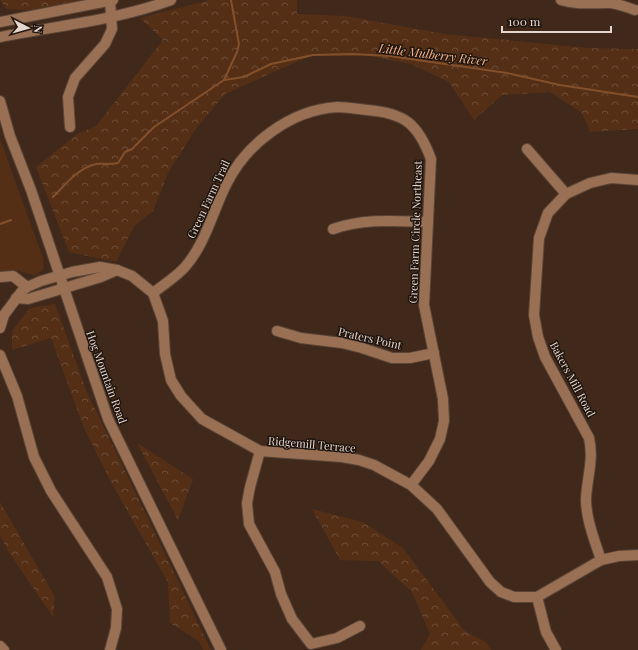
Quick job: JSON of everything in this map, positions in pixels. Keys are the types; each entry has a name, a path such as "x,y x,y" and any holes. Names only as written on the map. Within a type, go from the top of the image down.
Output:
{"street":[{"path":"0,22 112,0 112,29 104,44 75,78 68,97 70,127"},
{"path":"0,37 113,15 171,0"},
{"path":"561,0 572,4 608,3 623,5 635,10"},
{"name":"Hog Mountain Road","path":"0,101 10,136 31,190 108,419 221,650"},
{"name":"Green Farm Trail","path":"153,293 185,267 196,252 226,183 240,160 261,139 288,122 313,111 337,107 380,111 407,121"},
{"name":"Green Farm Circle Northeast","path":"407,121 415,127 424,140 431,159 424,305 443,399 444,421 440,439 429,461 411,485"},
{"path":"527,149 566,194"},
{"name":"Bakers Mill Road","path":"601,560 588,518 586,500 592,452 589,438 545,357 538,337 534,315 539,238 548,213 566,194 590,183 611,178 638,180"},
{"path":"333,229 349,223 377,220 428,222"},
{"path":"1,322 16,298 28,287 60,275 100,267 117,270 132,276 153,293"},
{"path":"16,298 28,299 101,277 117,270"},
{"path":"0,277 13,276 28,287"},
{"name":"Ridgemill Terrace","path":"153,293 163,321 165,354 171,380 181,396 202,418 260,451 342,457 359,460 374,465 411,485 437,509 490,582 501,592 514,597 537,597"},
{"name":"Praters Point","path":"277,331 301,338 342,343 392,358 410,358 434,353"},
{"path":"0,355 17,396 34,457 51,491 107,578 117,609 113,649"},
{"path":"260,451 247,503 250,524 276,572 281,594 292,620 311,644 337,638 360,626"},
{"path":"556,650 546,632 537,597 578,571 601,560 619,556 638,555"},
{"path":"0,646 4,650"}],"green space":[{"path":"0,0 86,0 40,11 6,9"},
{"path":"210,0 297,0 297,14 345,16 445,34 588,48 638,49 638,129 590,132 582,113 550,92 502,95 474,120 449,82 411,64 370,56 310,56 225,94 195,130 168,173 153,211 134,226 116,262 69,252 36,167 77,134 96,126 163,40 140,18"},
{"path":"0,139 43,258 44,269 35,276 16,270 0,271"},
{"path":"55,304 86,390 211,650 203,650 199,641 170,623 168,582 112,484 84,428 51,338 12,350 12,331 30,308"},
{"path":"137,443 193,479 178,520"},
{"path":"0,502 55,597 53,617 8,551 0,536"},
{"path":"312,509 363,522 403,548 465,631 486,642 491,650 421,650 430,634 412,592 378,561 340,560"}],"waterway":[{"path":"224,80 237,52 239,44 231,0"},
{"name":"Little Mulberry River","path":"53,197 83,169 96,164 118,163 125,152 132,149 154,127 224,80 244,77 271,64 313,55 353,54 390,56 507,73 560,85 638,97"},
{"name":"Little Mulberry River","path":"0,224 11,220"}]}
